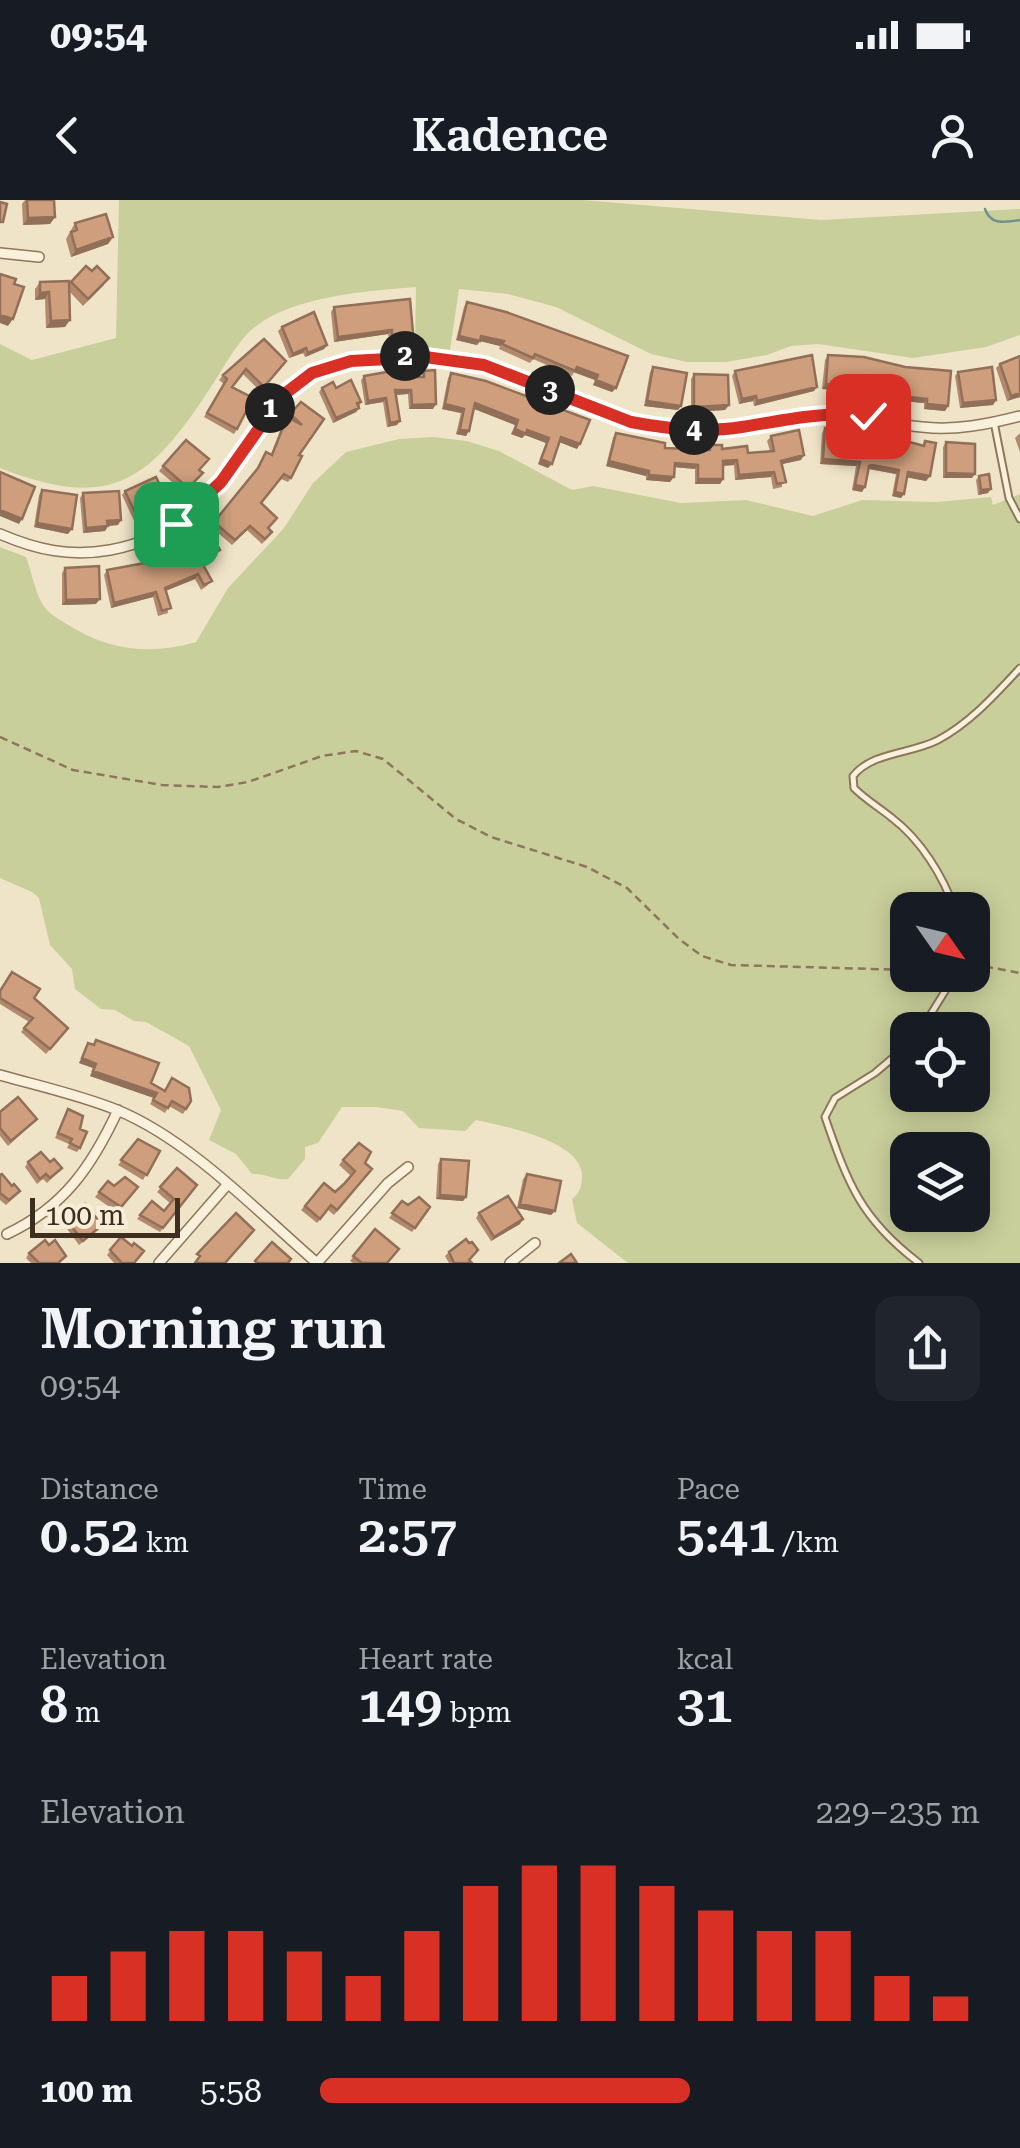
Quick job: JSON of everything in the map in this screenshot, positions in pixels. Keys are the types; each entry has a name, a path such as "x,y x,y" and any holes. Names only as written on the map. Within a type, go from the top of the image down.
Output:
{"street":[{"path":"0,254 38,257"},
{"path":"0,534 46,550 88,554 130,546 160,534 208,496 269,410 295,384 325,367 373,358 425,357 484,365 631,422 656,426 715,430 828,413 868,416 922,428 1020,416"},
{"path":"0,1075 118,1110 169,1140 317,1263 388,1183 408,1167"},
{"path":"7,1234 31,1223 81,1178 97,1155 118,1110"},
{"path":"159,1263 227,1185"},
{"path":"510,1263 535,1243"}],"lane":[{"path":"994,422 1009,498 1020,519"},
{"path":"949,892 922,850 895,820 854,788 852,776 864,764 937,740 977,712 1020,668"},
{"path":"890,1060 835,1098 824,1112 856,1198 891,1242 919,1263"}],"path":[{"path":"0,737 73,770 162,785 218,788 248,782 322,756 356,751 383,759 456,819 491,837 588,867 627,888 678,939 702,956 731,965 890,969"},
{"path":"990,967 1020,972"}],"green space":[{"path":"119,200 583,200 821,220 1020,209 1020,335 986,347 913,358 818,344 791,346 767,355 726,362 687,362 651,354 556,307 508,294 459,289 450,350 415,346 416,287 351,294 283,311 248,333 166,447 145,467 123,480 98,487 70,487 0,468 0,344 32,360 116,338"},
{"path":"399,439 467,441 499,451 572,490 593,486 681,503 746,500 813,516 862,500 937,502 991,497 993,505 1020,494 1020,1263 628,1263 577,1223 572,1199 581,1185 579,1165 557,1145 523,1131 476,1120 465,1131 419,1128 403,1111 376,1107 342,1107 318,1143 305,1147 305,1159 288,1179 252,1174 236,1154 209,1140 221,1110 189,1046 146,1022 101,1009 75,989 72,969 50,945 39,898 0,878 0,547 26,557 45,608 85,634 131,648 196,642 228,588 284,528 313,483 346,452"}],"building":[{"path":"27,200 54,200 55,217 28,218"},
{"path":"0,202 7,204 3,222 0,222"},
{"path":"106,214 113,237 76,250 71,232 77,230 75,223"},
{"path":"86,266 92,271 97,266 109,278 88,299 71,282"},
{"path":"0,274 16,279 14,284 24,287 13,319 0,315"},
{"path":"69,281 70,320 51,321 49,292 40,293 40,282"},
{"path":"410,299 413,333 392,335 392,330 338,337 334,307"},
{"path":"467,302 628,356 616,388 596,380 598,375 577,367 575,371 535,354 533,358 502,344 504,341 459,336"},
{"path":"314,312 327,345 293,354 282,327"},
{"path":"264,339 286,361 264,387 246,369 232,387 253,398 237,429 207,413 227,379 223,375"},
{"path":"812,355 817,387 757,401 756,396 742,399 735,371"},
{"path":"828,355 951,371 948,406 927,404 927,399 840,390 840,386 826,384"},
{"path":"1020,356 1020,393 1011,396 1000,364"},
{"path":"653,367 687,373 681,406 647,401"},
{"path":"992,367 996,400 963,403 958,372"},
{"path":"435,370 436,404 412,405 411,390 395,390 400,421 390,423 386,398 368,401 364,376 392,371 393,377 424,377 424,371"},
{"path":"451,373 486,381 590,420 580,444 561,437 552,464 541,459 549,438 515,429 518,420 475,403 469,431 460,429 464,409 445,404"},
{"path":"694,374 728,375 729,405 694,407"},
{"path":"351,380 361,402 357,403 359,408 336,418 322,388 333,382 336,388"},
{"path":"301,402 324,419 299,455 302,456 291,478 284,474 261,503 277,518 268,528 272,532 265,539 250,526 235,540 214,522 258,468 266,452 272,455 287,417 302,425 290,414"},
{"path":"825,428 865,433 866,430 924,446 925,441 936,443 930,476 908,472 904,494 895,492 899,470 872,465 865,487 855,485 860,462 823,459"},
{"path":"799,430 804,455 781,461 786,482 777,484 774,472 739,475 737,460 723,461 723,479 698,479 698,465 675,463 674,477 649,475 649,471 609,461 616,433 665,443 665,448 710,450 710,445 722,445 722,449 747,446 748,453 774,451 771,436"},
{"path":"186,440 209,459 199,470 203,473 188,488 163,466"},
{"path":"946,442 975,444 975,474 946,473"},
{"path":"0,472 35,487 22,519 0,510"},
{"path":"989,474 991,489 981,490 979,476"},
{"path":"156,477 170,505 139,521 125,491"},
{"path":"42,490 77,495 72,529 37,523"},
{"path":"119,491 121,520 86,528 83,493"},
{"path":"207,527 220,550 201,561 212,581 204,585 198,574 165,588 171,608 162,611 156,592 114,603 107,570 150,562 185,545"},
{"path":"99,566 100,599 66,600 65,568"},
{"path":"12,972 40,989 34,998 68,1028 50,1049 24,1028 33,1018 0,998"},
{"path":"96,1040 159,1063 151,1083 165,1091 172,1078 189,1088 191,1101 186,1109 172,1101 168,1108 153,1100 157,1093 93,1071 96,1064 82,1058 88,1043 94,1045"},
{"path":"18,1097 37,1119 11,1141 0,1128 0,1112"},
{"path":"68,1109 83,1116 80,1129 87,1132 80,1148 58,1133"},
{"path":"138,1139 160,1151 147,1175 121,1160"},
{"path":"359,1143 371,1152 365,1163 372,1169 337,1210 331,1205 320,1219 305,1206 324,1183 335,1192 344,1184 355,1171 343,1160"},
{"path":"41,1152 62,1168 50,1178 46,1174 40,1179 28,1162"},
{"path":"441,1159 469,1161 466,1197 440,1195"},
{"path":"177,1168 197,1185 163,1228 140,1215 152,1201 164,1211 174,1199 160,1187"},
{"path":"2,1174 20,1191 9,1200 0,1193"},
{"path":"527,1174 561,1181 555,1211 520,1204"},
{"path":"125,1177 138,1187 121,1207 99,1192 108,1181 114,1186"},
{"path":"508,1196 523,1219 494,1237 479,1213"},
{"path":"419,1197 430,1207 415,1228 392,1213 402,1201 408,1205"},
{"path":"85,1204 102,1225 83,1241 68,1222"},
{"path":"236,1213 254,1230 225,1263 195,1263 200,1256 197,1254"},
{"path":"375,1229 399,1249 387,1263 362,1263 353,1256"},
{"path":"121,1237 144,1251 134,1263 122,1263 110,1250"},
{"path":"466,1239 478,1250 469,1260 472,1263 454,1263 449,1252"},
{"path":"45,1240 49,1245 55,1240 66,1256 58,1263 39,1263 29,1253"},
{"path":"272,1242 291,1259 288,1263 255,1261"},
{"path":"571,1254 577,1263 559,1263"}],"waterway":[{"path":"985,209 995,220 1020,220"}],"route":[{"path":"176,524 221,482 282,396 312,373 351,361 400,356 460,360 484,365 631,422 691,430 741,428 828,413 868,416"}]}
